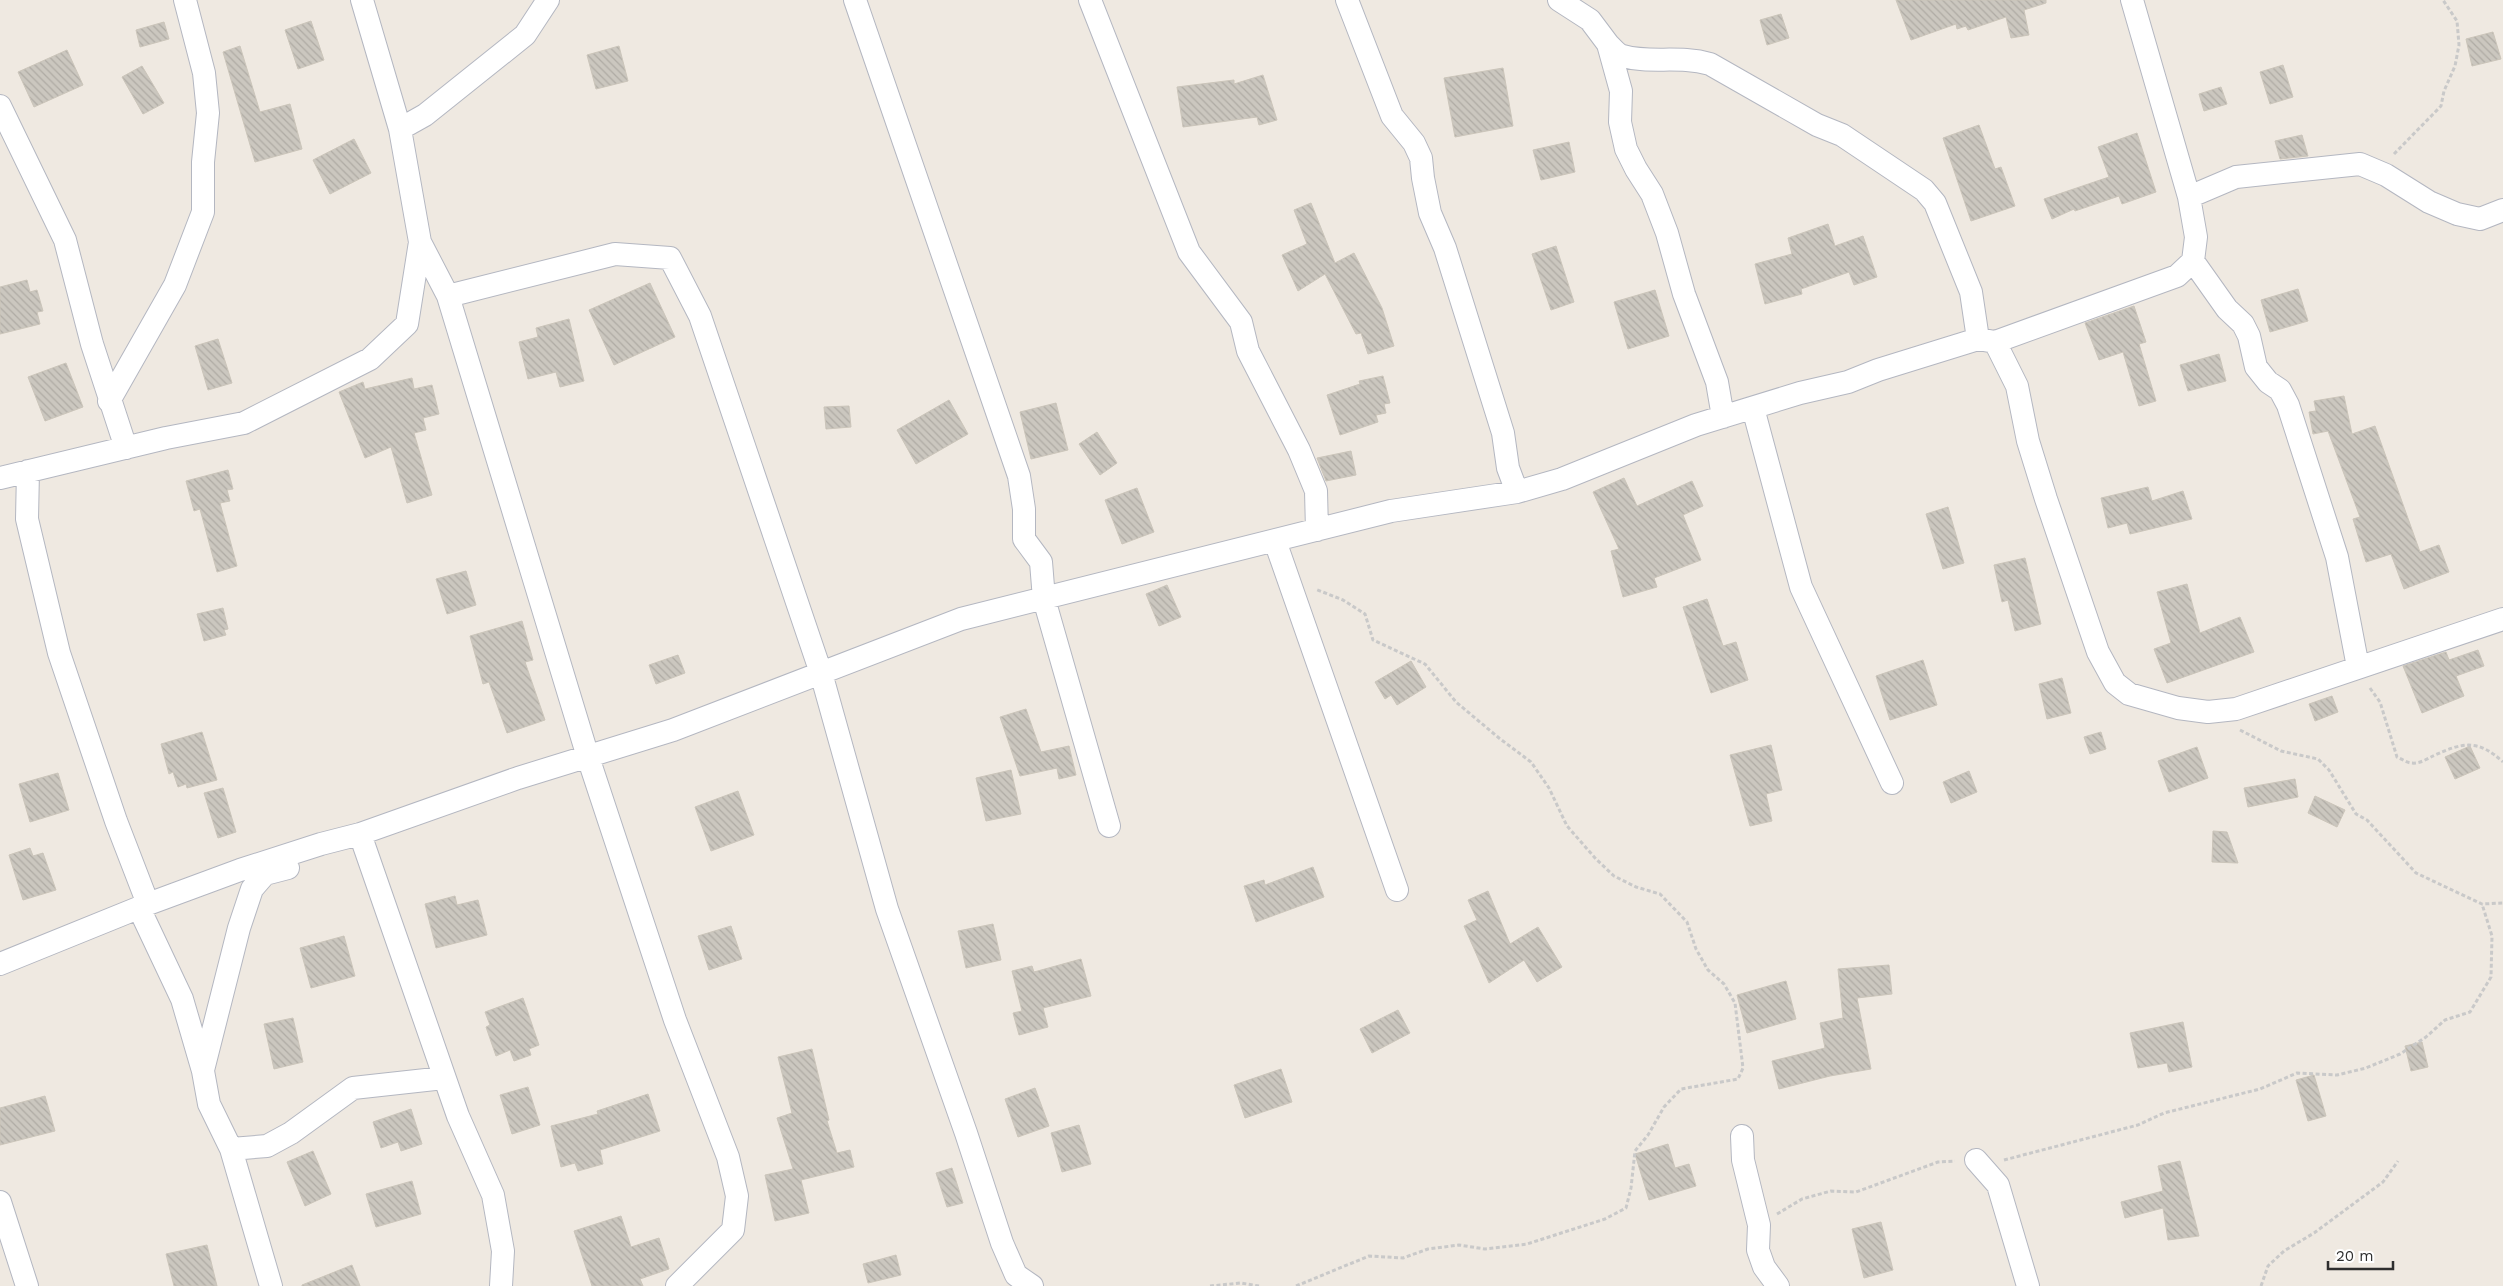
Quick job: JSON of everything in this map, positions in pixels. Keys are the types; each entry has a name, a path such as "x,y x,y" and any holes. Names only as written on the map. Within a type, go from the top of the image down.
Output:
{"street":[{"path":"109,401 175,285 203,212 203,162 208,114 204,73 185,0"},
{"path":"362,0 400,129 420,242 448,296 588,756 675,1020 728,1157 737,1196 734,1230 677,1286"},
{"path":"400,129 425,115 525,35 548,0"},
{"path":"855,0 1020,476 1024,510 1024,539 1041,562 1044,599 1109,826"},
{"path":"1090,0 1189,252 1240,322 1248,351 1299,450 1316,491 1317,530"},
{"path":"1347,0 1392,116 1414,144 1421,158 1422,178 1430,214 1445,248 1503,433 1508,468 1517,492"},
{"path":"1559,0 1590,20 1608,44 1622,56 1641,59 1693,58 1710,64 1818,125 1842,135 1924,190 1935,203 1971,292 1987,340 2017,386 2028,440 2046,500 2098,652 2115,683 2129,694 2153,702 2208,712 2236,708 2503,619"},
{"path":"203,1071 239,928 252,889 265,874 588,756 672,730 961,619 1391,511 1517,492 1562,479 1696,425 1800,393 1848,382 1878,370 1987,340 2177,276 2193,261 2196,237 2189,197 2132,0"},
{"path":"1608,44 1621,91 1620,122 1626,148 1636,169 1652,194 1668,233 1684,294 1717,382 1724,417"},
{"path":"0,106 65,240 92,344 109,401 126,448"},
{"path":"2189,197 2236,177 2360,164 2386,175 2429,202 2457,214 2480,219 2503,210"},
{"path":"0,478 126,448 244,423 370,358 406,324 420,242"},
{"path":"448,296 615,254 670,258 700,316 821,673 888,909 966,1133 998,1234 1016,1275 1032,1286"},
{"path":"2193,261 2227,309 2243,324 2249,336 2256,367 2268,382 2280,390 2288,405 2337,557 2348,671"},
{"path":"1752,408 1801,587 1892,783"},
{"path":"28,471 27,519 59,653 143,906 182,999 203,1071 208,1104 231,1149 271,1286"},
{"path":"1275,541 1398,890"},
{"path":"0,964 143,906 249,867 363,839"},
{"path":"363,839 444,1078 458,1116 493,1195 503,1251 501,1286"},
{"path":"231,1149 267,1146 299,1128 353,1088 444,1078"},
{"path":"1742,1136 1743,1160 1760,1224 1758,1250 1764,1267 1778,1286"},
{"path":"1976,1160 1998,1185 2028,1286"},
{"path":"0,1202 27,1286"},
{"path":"1042,1286 1052,1286"}],"path":[{"path":"2374,171 2399,150 2441,106 2444,91 2455,66 2459,45 2457,21 2443,0"},
{"path":"1289,578 1343,600 1364,614 1373,640 1425,664 1456,702 1531,762 1549,788 1567,826 1596,859 1614,876 1636,887 1660,894 1687,922 1696,949 1708,970 1724,984 1736,1003 1743,1068 1738,1079 1681,1089 1664,1107 1648,1135 1635,1151 1631,1188 1626,1208 1605,1219 1527,1244 1485,1249 1459,1245 1428,1249 1403,1258 1369,1256 1296,1286"},
{"path":"2348,671 2371,689 2380,702 2397,757 2411,763 2421,762 2464,744 2479,745 2493,753 2503,762"},
{"path":"2208,712 2281,751 2318,759 2328,770 2356,814 2367,820 2416,872 2482,904 2503,903"},
{"path":"1760,1224 1802,1199 1831,1191 1856,1192 1938,1162 2005,1160 2138,1125 2164,1113 2260,1089 2296,1073 2337,1075 2366,1068 2400,1054 2426,1037 2445,1020 2470,1012 2490,977 2492,936 2482,904"},
{"path":"2261,1286 2268,1266 2284,1251 2314,1233 2383,1182 2398,1162"},
{"path":"1210,1286 1241,1283 1260,1286"}],"building":[{"path":"1896,0 2046,0 2046,3 2024,10 2029,35 2011,38 2006,17 1968,30 1966,26 1957,29 1956,24 1911,40"},
{"path":"1781,14 1789,38 1767,45 1760,20"},
{"path":"311,21 324,60 298,69 285,30"},
{"path":"164,22 169,39 140,47 136,30"},
{"path":"2493,32 2501,59 2472,66 2466,39"},
{"path":"240,46 260,112 290,104 302,149 255,162 223,52"},
{"path":"619,46 628,81 596,89 587,55"},
{"path":"67,50 83,85 34,107 18,72"},
{"path":"2283,65 2293,97 2270,104 2260,72"},
{"path":"142,66 164,103 143,114 122,77"},
{"path":"1503,68 1513,126 1455,137 1444,78"},
{"path":"1263,75 1277,120 1259,125 1257,117 1183,127 1177,87 1234,80 1234,84"},
{"path":"2221,87 2227,104 2204,111 2199,94"},
{"path":"1979,125 1995,169 2001,167 2015,206 1971,221 1943,138"},
{"path":"2137,133 2156,192 2122,204 2119,196 2075,211 2074,209 2052,219 2044,199 2109,177 2098,147"},
{"path":"2302,135 2308,156 2280,159 2275,141"},
{"path":"354,139 371,173 330,194 313,160"},
{"path":"1569,142 1575,172 1541,180 1533,150"},
{"path":"1311,203 1335,263 1354,253 1382,308 1394,346 1368,354 1361,333 1356,334 1325,274 1298,291 1282,255 1307,244 1294,210"},
{"path":"1828,224 1835,246 1863,236 1877,277 1854,285 1849,272 1801,289 1802,294 1765,304 1755,264 1792,254 1788,238"},
{"path":"1556,246 1574,302 1551,310 1532,254"},
{"path":"27,280 30,292 37,290 43,311 37,312 40,324 0,334 0,287"},
{"path":"650,283 675,337 614,365 589,310"},
{"path":"2298,289 2308,321 2270,332 2261,300"},
{"path":"1655,290 1669,336 1628,349 1614,302"},
{"path":"2134,306 2146,342 2139,344 2156,401 2139,406 2123,352 2099,360 2085,323"},
{"path":"569,319 584,381 560,387 556,372 528,379 519,342 538,337 536,328"},
{"path":"218,339 232,383 208,390 195,346"},
{"path":"2219,354 2226,381 2188,391 2180,365"},
{"path":"66,363 83,407 45,421 28,377"},
{"path":"1383,376 1390,403 1384,404 1386,413 1376,415 1378,422 1340,435 1327,395 1360,384 1359,381"},
{"path":"412,378 414,389 432,385 439,414 423,418 426,430 414,433 432,495 407,503 391,447 365,458 339,392 363,382 365,389"},
{"path":"2344,396 2352,434 2375,426 2420,552 2439,545 2449,572 2404,589 2391,554 2366,562 2353,519 2360,517 2328,431 2313,434 2309,412 2316,411 2314,401"},
{"path":"949,400 968,434 916,464 897,430"},
{"path":"1056,403 1068,450 1031,459 1020,412"},
{"path":"849,406 851,427 826,429 824,407"},
{"path":"1097,432 1117,463 1100,475 1079,444"},
{"path":"1351,451 1356,475 1326,481 1317,458"},
{"path":"228,470 233,489 227,490 230,501 220,503 237,566 217,572 200,509 194,511 186,481"},
{"path":"1624,478 1637,506 1692,481 1703,506 1683,515 1701,560 1654,578 1657,587 1623,597 1611,551 1619,549 1593,492"},
{"path":"2148,487 2152,501 2183,491 2192,519 2130,534 2127,523 2108,528 2101,498"},
{"path":"1137,488 1154,532 1122,544 1105,500"},
{"path":"1948,507 1964,563 1943,569 1926,514"},
{"path":"2025,558 2041,624 2015,631 2008,600 2002,602 1994,565"},
{"path":"466,571 476,605 447,614 436,579"},
{"path":"2187,584 2200,633 2240,617 2254,652 2167,683 2154,649 2171,643 2157,592"},
{"path":"1167,585 1181,617 1159,626 1146,594"},
{"path":"1707,599 1723,646 1736,642 1748,680 1711,693 1683,607"},
{"path":"223,608 228,629 224,630 226,635 204,641 197,614"},
{"path":"522,621 533,660 525,662 545,720 507,733 489,682 483,684 470,636"},
{"path":"2478,650 2484,666 2456,676 2464,696 2422,713 2403,666 2446,652 2449,660"},
{"path":"678,655 685,673 656,684 649,665"},
{"path":"1923,660 1937,705 1890,720 1876,676"},
{"path":"1411,661 1426,687 1397,705 1391,695 1385,699 1375,682"},
{"path":"2062,678 2071,713 2047,719 2039,684"},
{"path":"2332,696 2338,712 2315,721 2309,704"},
{"path":"1026,709 1041,752 1069,746 1076,775 1059,779 1057,768 1020,776 1000,717"},
{"path":"202,732 217,780 187,788 186,784 178,787 173,772 169,774 161,744"},
{"path":"2101,732 2106,749 2090,754 2084,737"},
{"path":"1771,745 1782,790 1766,794 1772,821 1750,826 1730,755"},
{"path":"2470,746 2480,768 2455,779 2445,757"},
{"path":"2197,747 2208,778 2169,792 2158,761"},
{"path":"1011,770 1021,814 986,821 976,778"},
{"path":"1969,771 1977,792 1951,803 1943,782"},
{"path":"58,773 69,810 30,822 19,784"},
{"path":"2295,779 2298,797 2248,807 2244,788"},
{"path":"223,788 236,832 218,838 204,793"},
{"path":"738,791 754,835 711,851 695,807"},
{"path":"2315,796 2345,810 2337,827 2308,813"},
{"path":"2213,831 2227,832 2238,863 2212,862"},
{"path":"30,848 33,856 43,853 56,890 23,900 9,855"},
{"path":"1313,867 1324,897 1256,922 1244,886 1264,880 1265,885"},
{"path":"1488,891 1510,944 1538,927 1562,967 1537,982 1524,960 1489,983 1464,926 1477,920 1468,900"},
{"path":"455,896 457,905 478,900 487,935 436,948 425,904"},
{"path":"993,924 1001,960 966,968 958,931"},
{"path":"731,926 742,959 709,970 698,936"},
{"path":"344,936 355,976 311,988 300,948"},
{"path":"1081,959 1091,996 1043,1008 1048,1027 1019,1035 1013,1013 1022,1011 1012,971 1032,966 1034,972"},
{"path":"1889,965 1892,994 1857,998 1871,1069 1830,1076 1779,1089 1772,1061 1825,1048 1820,1023 1843,1018 1838,969"},
{"path":"1786,981 1796,1019 1747,1033 1737,995"},
{"path":"523,998 539,1045 529,1049 531,1055 514,1061 510,1050 496,1056 486,1027 490,1025 485,1012"},
{"path":"1398,1010 1410,1033 1372,1053 1360,1029"},
{"path":"293,1018 303,1062 274,1069 264,1024"},
{"path":"2183,1022 2192,1067 2169,1072 2167,1063 2138,1068 2130,1033"},
{"path":"2422,1042 2428,1067 2411,1071 2405,1046"},
{"path":"812,1049 829,1120 827,1121 837,1153 850,1150 854,1167 801,1180 809,1213 775,1221 765,1175 793,1169 777,1118 792,1113 778,1057"},
{"path":"1281,1069 1292,1102 1245,1118 1234,1085"},
{"path":"2314,1075 2326,1116 2308,1121 2296,1080"},
{"path":"528,1087 540,1125 512,1134 500,1095"},
{"path":"1035,1088 1049,1126 1018,1137 1005,1099"},
{"path":"648,1094 660,1131 600,1150 603,1164 578,1171 575,1163 561,1167 551,1126 598,1114 597,1111"},
{"path":"45,1096 55,1131 0,1145 0,1108"},
{"path":"411,1109 422,1144 401,1151 398,1142 381,1148 373,1122"},
{"path":"1079,1125 1091,1164 1062,1172 1051,1133"},
{"path":"1668,1144 1675,1168 1689,1164 1696,1186 1649,1200 1635,1154"},
{"path":"313,1151 331,1194 305,1206 287,1162"},
{"path":"2180,1161 2199,1236 2168,1240 2163,1208 2125,1218 2121,1202 2163,1191 2158,1166"},
{"path":"952,1168 963,1203 947,1207 936,1173"},
{"path":"412,1181 421,1214 376,1227 366,1194"},
{"path":"621,1216 631,1247 659,1238 669,1269 640,1279 643,1286 592,1286 574,1231"},
{"path":"1881,1222 1893,1270 1864,1278 1852,1229"},
{"path":"207,1245 217,1286 174,1286 166,1254"},
{"path":"896,1255 901,1275 868,1283 863,1264"},
{"path":"352,1265 360,1286 302,1286 302,1285"}]}
